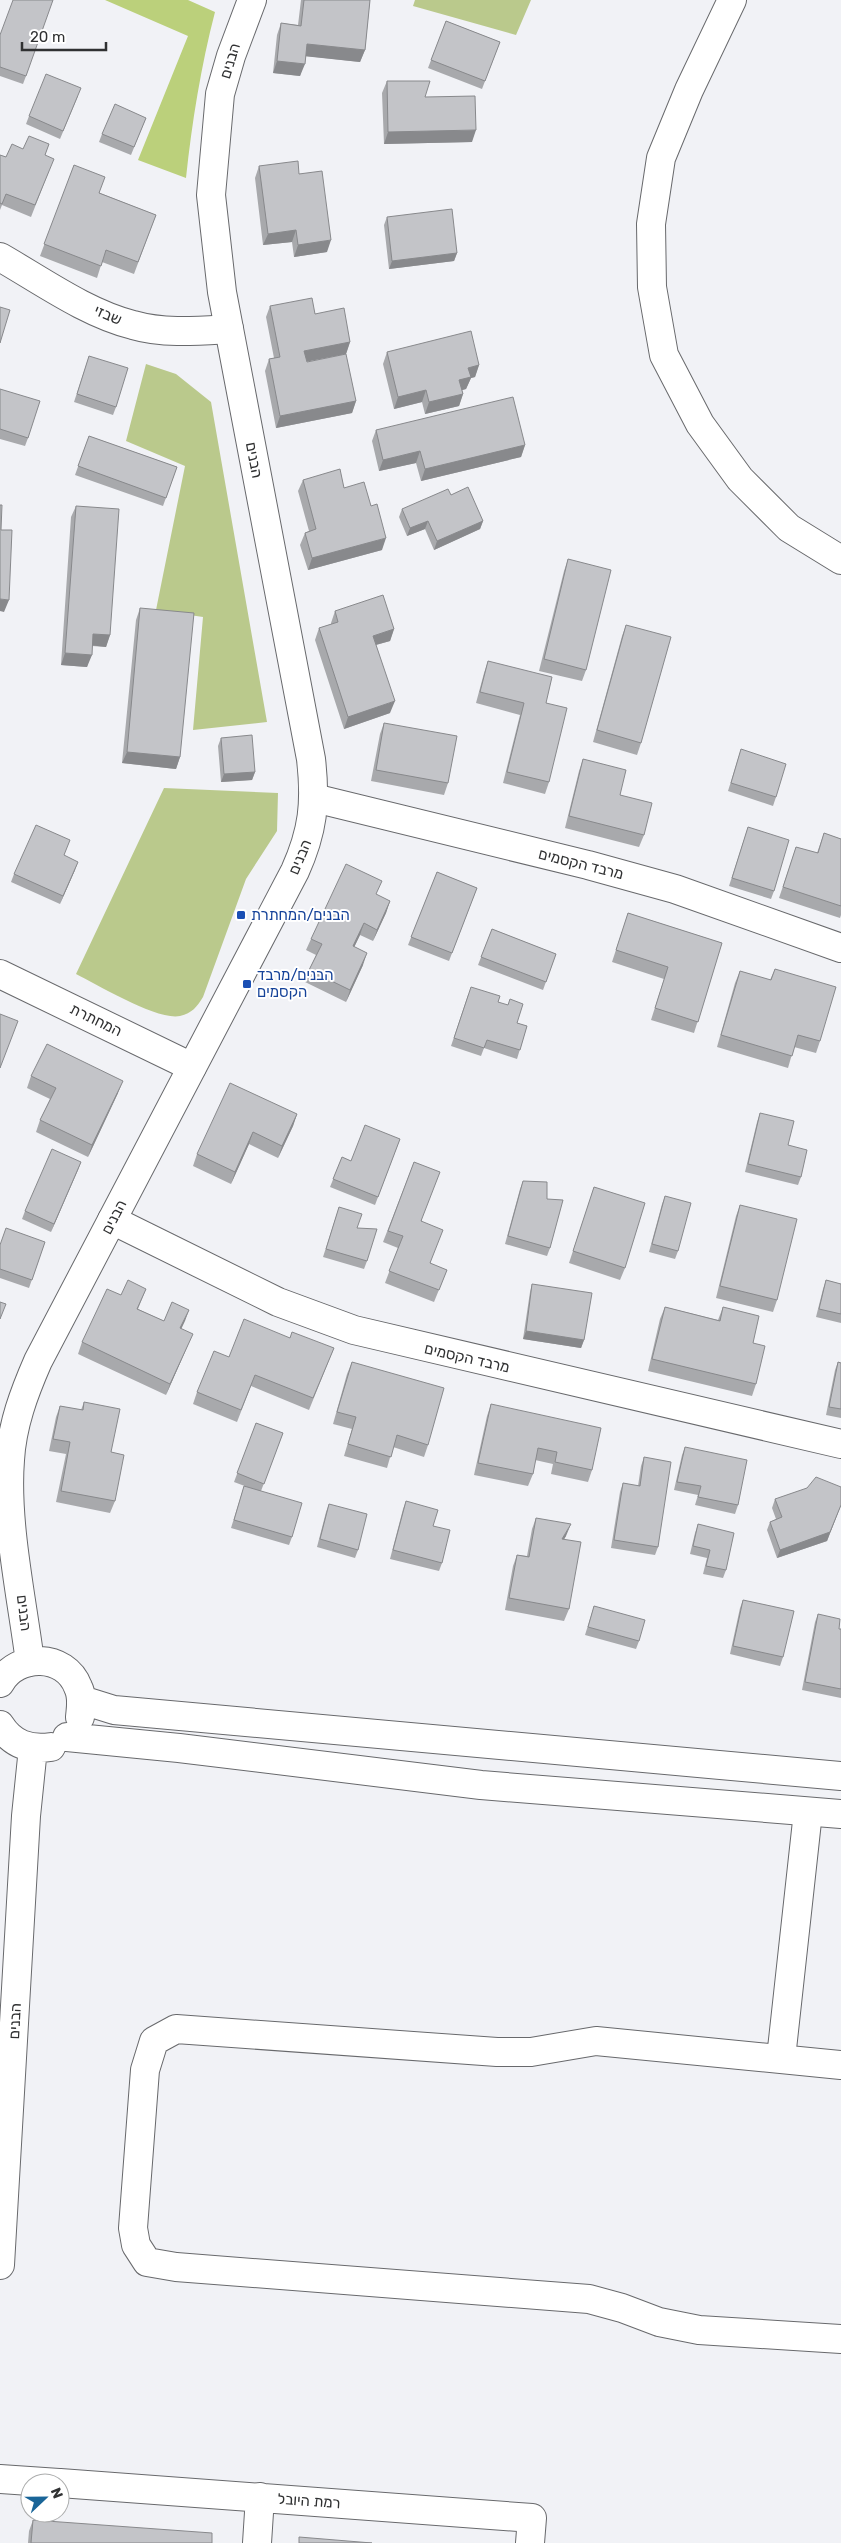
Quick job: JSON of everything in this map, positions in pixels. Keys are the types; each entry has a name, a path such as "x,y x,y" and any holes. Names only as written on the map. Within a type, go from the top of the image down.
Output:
{"street":[{"name":"הבנים","path":"30,1662 10,1503 10,1460 15,1425 25,1391 38,1361 296,872 309,837 314,798 311,759 219,273 211,194 214,142 220,94 252,0"},
{"path":"732,0 689,90 661,158 651,224 652,287 664,356 700,424 740,479 788,528 841,560"},
{"name":"שבזי","path":"0,257 103,316 134,326 184,332 229,329"},
{"name":"מרבד הקסמים","path":"314,798 588,865 675,889 786,926 841,948"},
{"name":"המחתרת","path":"0,974 192,1067"},
{"name":"מרבד הקסמים","path":"112,1220 278,1302 354,1330 841,1444"},
{"path":"0,1683 13,1668 30,1662 44,1661 59,1665 71,1675 78,1686 82,1700 79,1720 67,1737 51,1747 33,1748 12,1740 0,1725"},
{"path":"82,1700 114,1710 841,1776"},
{"path":"67,1737 179,1748 481,1785 841,1814"},
{"name":"הבנים","path":"0,2265 26,1816 33,1748"},
{"path":"781,2058 808,1812"},
{"path":"841,2065 596,2040 531,2052 498,2052 176,2030 154,2040 145,2070 133,2228 136,2245 147,2262 176,2267 589,2299 622,2308 659,2322 699,2330 841,2339"},
{"name":"רמת היובל","path":"0,2479 20,2480"},
{"name":"רמת היובל","path":"70,2484 532,2518 530,2543"},
{"path":"257,2543 260,2498"}],"green space":[{"path":"105,0 188,0 215,12 205,53 186,178 138,160 188,36"},
{"path":"415,0 531,0 516,35 413,6"},
{"path":"146,364 176,374 211,402 267,722 193,730 203,617 156,610 185,466 126,441"},
{"path":"164,788 278,793 277,831 246,879 203,997 194,1009 180,1016 170,1016 143,1008 76,974"}],"building":[{"path":"13,0 53,0 26,76 0,67 0,35"},
{"path":"304,0 370,0 365,50 307,44 305,64 277,61 281,23 301,26"},
{"path":"446,21 500,42 485,81 431,60"},
{"path":"46,74 81,88 63,131 29,116"},
{"path":"387,81 430,81 425,97 475,96 476,130 388,132"},
{"path":"115,104 146,118 134,147 102,134"},
{"path":"29,136 49,144 45,155 54,159 35,205 6,194 2,204 0,203 0,155 6,157 12,144 23,149"},
{"path":"298,161 299,174 322,171 331,240 298,245 296,230 268,234 259,166"},
{"path":"74,165 105,177 99,193 156,215 138,262 106,250 101,266 44,244"},
{"path":"452,209 457,253 392,261 387,217"},
{"path":"312,298 315,314 344,308 350,342 304,351 307,362 346,354 356,401 280,416 269,359 280,357 270,306"},
{"path":"0,307 10,310 0,343"},
{"path":"471,331 479,365 468,368 471,377 459,380 463,394 429,402 426,390 398,397 387,352"},
{"path":"89,356 128,368 116,407 77,394"},
{"path":"0,389 40,401 28,438 0,429"},
{"path":"513,397 525,445 425,469 420,451 383,460 376,430"},
{"path":"89,436 177,467 166,498 78,466"},
{"path":"340,469 344,488 364,482 371,506 377,504 386,538 312,558 305,533 316,529 303,480"},
{"path":"468,487 483,521 437,541 428,521 410,528 402,509 448,489 451,495"},
{"path":"0,505 2,505 1,530 12,530 9,600 0,599"},
{"path":"76,506 119,509 110,635 93,634 92,655 65,653"},
{"path":"568,559 611,570 586,670 544,659"},
{"path":"383,595 394,629 373,636 395,701 348,717 319,628 338,622 335,611"},
{"path":"140,608 194,613 180,757 127,752"},
{"path":"626,625 671,637 641,743 597,730"},
{"path":"488,661 552,677 546,703 567,708 549,782 507,772 524,703 480,692"},
{"path":"384,723 457,736 448,783 376,770"},
{"path":"252,735 255,772 224,774 221,738"},
{"path":"741,749 786,764 776,797 731,783"},
{"path":"583,759 626,770 620,795 652,803 644,835 569,816"},
{"path":"36,825 70,840 64,855 78,862 63,896 14,874"},
{"path":"748,827 789,840 774,891 732,878"},
{"path":"824,833 841,839 841,906 783,887 796,847 818,853"},
{"path":"346,864 382,881 376,894 390,901 377,930 364,923 353,946 367,953 350,990 309,970 322,944 311,939"},
{"path":"437,872 477,888 452,953 411,937"},
{"path":"628,913 722,943 698,1022 655,1008 668,967 616,950"},
{"path":"492,929 556,954 546,982 481,957"},
{"path":"775,969 836,987 820,1041 798,1035 792,1056 721,1035 740,971 771,980"},
{"path":"471,987 500,996 498,1002 508,1005 510,999 523,1004 517,1023 527,1026 520,1050 487,1040 484,1048 454,1038"},
{"path":"0,1014 18,1021 0,1068"},
{"path":"47,1044 123,1081 92,1145 40,1120 56,1088 31,1076"},
{"path":"230,1083 297,1114 282,1146 253,1132 235,1172 197,1154"},
{"path":"760,1113 794,1121 788,1145 807,1150 801,1177 748,1164"},
{"path":"365,1125 400,1139 378,1197 333,1179 342,1157 351,1161"},
{"path":"52,1149 81,1162 54,1224 25,1211"},
{"path":"414,1162 440,1172 421,1221 443,1230 430,1263 447,1270 439,1290 389,1271 403,1236 388,1231"},
{"path":"523,1181 547,1182 547,1199 563,1200 550,1248 508,1236"},
{"path":"594,1187 645,1203 625,1268 573,1251"},
{"path":"665,1196 691,1203 678,1251 652,1244"},
{"path":"740,1205 797,1219 777,1300 720,1286"},
{"path":"339,1207 362,1214 357,1228 377,1229 367,1261 326,1249"},
{"path":"6,1228 45,1242 32,1280 0,1269 0,1245"},
{"path":"128,1280 146,1289 137,1309 164,1321 172,1302 189,1310 180,1328 193,1334 170,1384 82,1342 107,1289 121,1295"},
{"path":"826,1280 841,1284 841,1314 819,1309"},
{"path":"532,1284 592,1293 584,1340 526,1331"},
{"path":"0,1302 6,1304 0,1319"},
{"path":"665,1307 720,1321 723,1307 759,1316 753,1343 765,1346 756,1384 652,1359"},
{"path":"244,1319 290,1338 292,1332 334,1348 313,1398 255,1375 241,1410 197,1392 214,1351 229,1357"},
{"path":"352,1362 444,1388 428,1445 397,1435 391,1457 348,1444 356,1417 337,1412"},
{"path":"838,1362 841,1363 841,1409 829,1407"},
{"path":"84,1402 120,1409 111,1452 124,1455 115,1501 61,1491 70,1442 53,1439 60,1406 83,1410"},
{"path":"491,1404 601,1428 592,1470 555,1462 557,1452 538,1448 533,1474 478,1463"},
{"path":"256,1423 283,1433 264,1484 237,1473"},
{"path":"685,1447 747,1460 738,1505 698,1497 701,1486 677,1482"},
{"path":"644,1457 671,1462 658,1547 614,1540 623,1483 640,1486"},
{"path":"816,1477 841,1487 841,1505 830,1532 780,1550 770,1522 782,1517 775,1499 807,1488"},
{"path":"244,1486 302,1503 292,1537 234,1520"},
{"path":"406,1501 438,1510 433,1526 450,1530 442,1563 393,1550"},
{"path":"329,1504 367,1514 358,1550 320,1539"},
{"path":"536,1518 571,1524 562,1539 581,1542 569,1609 509,1598 517,1555 529,1557"},
{"path":"698,1524 734,1533 726,1570 706,1566 710,1550 693,1546"},
{"path":"743,1600 794,1611 783,1657 733,1646"},
{"path":"594,1606 645,1620 639,1641 588,1627"},
{"path":"818,1614 840,1619 841,1689 805,1682"},
{"path":"33,2523 70,2523 212,2533 212,2543 31,2543"},
{"path":"299,2537 372,2543 299,2543"}],"place":[{"name":"הבנים/המחתרת","path":"241,915"},
{"name":"הבנים/מרבד הקסמים","path":"247,984"}]}
